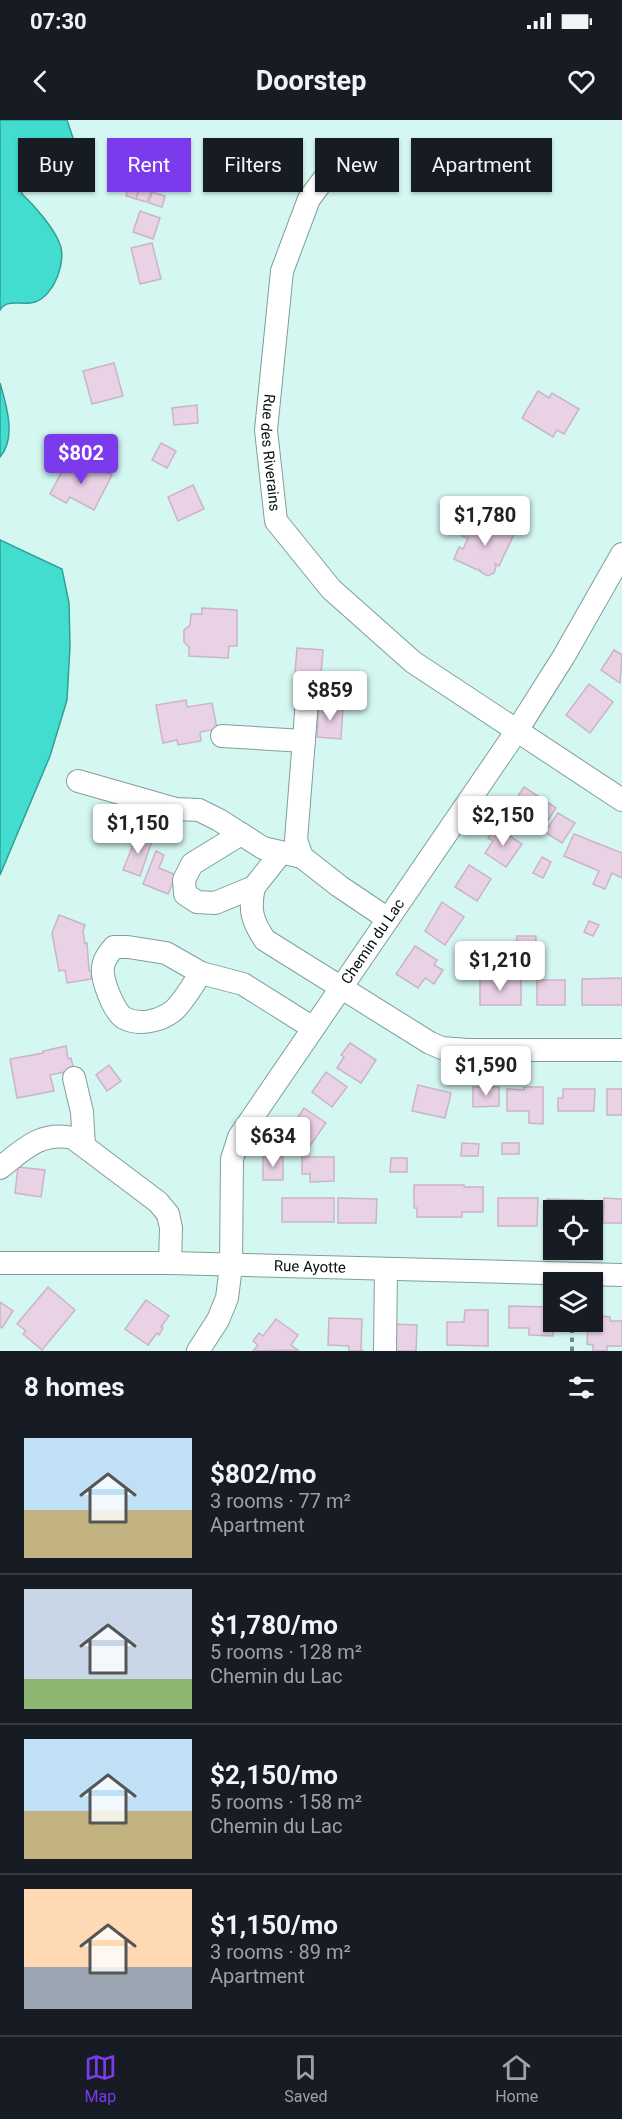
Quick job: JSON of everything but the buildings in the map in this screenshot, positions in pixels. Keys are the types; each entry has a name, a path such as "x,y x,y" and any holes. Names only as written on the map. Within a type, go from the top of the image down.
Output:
{"street":[{"name":"Rue des Riverains","path":"315,191 309,199 282,271 266,430 276,521 331,589 413,663 516,732 621,797"},
{"name":"Chemin du Lac","path":"198,1351 218,1320 226,1298 231,1266 232,1159 239,1137 516,732 564,656 622,554"},
{"path":"241,834 192,864 184,880 185,894 197,902 215,903 254,887 291,855 296,840 307,701"},
{"path":"222,736 304,741"},
{"path":"78,782 176,809 199,810 263,848 291,855 388,919"},
{"path":"254,887 250,905 255,925 265,940 430,1043 442,1048 467,1050 622,1050"},
{"path":"201,973 243,984 313,1028"},
{"path":"74,1077 82,1112 84,1146"},
{"path":"0,1168 31,1144 47,1137 73,1138 158,1202 168,1214 171,1228 170,1263"},
{"name":"Rue Ayotte","path":"0,1263 170,1263 622,1275"},
{"path":"385,1351 386,1269"}],"path":[{"path":"572,1332 572,1351"}],"water":[{"path":"0,120 67,120 73,138 18,138 18,192 22,192 43,217 59,242 62,258 58,276 48,293 42,298 30,303 7,304 0,310"},
{"path":"0,383 9,421 9,431 5,449 0,457"},
{"path":"0,540 62,569 69,603 70,646 67,700 50,756 0,875"}]}
